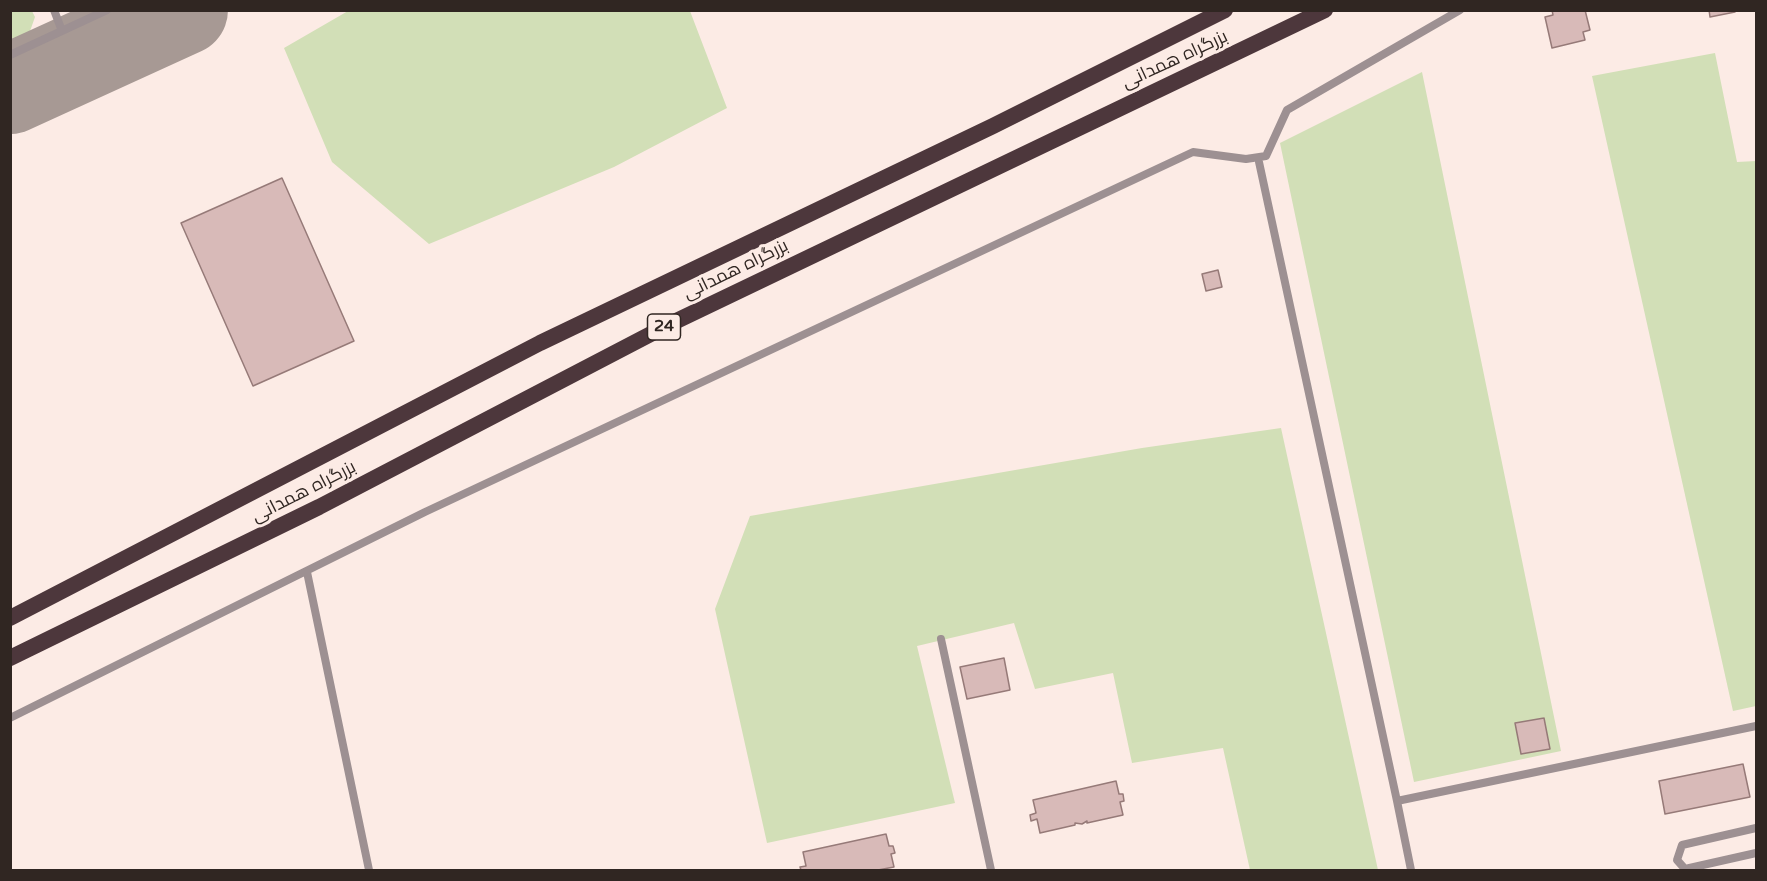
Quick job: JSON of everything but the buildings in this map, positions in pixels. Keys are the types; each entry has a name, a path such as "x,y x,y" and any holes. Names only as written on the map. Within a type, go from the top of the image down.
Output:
{"highway":[{"name":"بزرگراه همدانی","path":"10,618 540,343 993,126 1225,10"},
{"name":"بزرگراه همدانی","path":"10,658 319,507 670,324 1325,10"}],"lane":[{"path":"54,10 62,31"},
{"path":"10,55 107,10"},
{"path":"10,718 425,512 1193,152 1246,159 1266,156 1287,110 1460,10"},
{"path":"1259,162 1411,870"},
{"path":"307,572 369,870"},
{"path":"941,639 991,870"},
{"path":"1397,801 1756,726"},
{"path":"1756,828 1682,845 1677,860 1684,869 1756,854"}],"green space":[{"path":"10,11 32,11 35,17 29,34 11,43"},
{"path":"348,11 690,11 727,108 614,167 429,244 332,162 284,48"},
{"path":"1715,53 1737,162 1756,161 1756,706 1733,711 1592,76"},
{"path":"1422,72 1561,751 1414,782 1280,143"},
{"path":"1281,428 1378,870 1250,870 1223,748 1132,763 1113,673 1035,689 1014,623 917,646 955,803 767,843 715,609 750,516 1142,448"}],"runway":[{"path":"10,89 183,10"}]}
